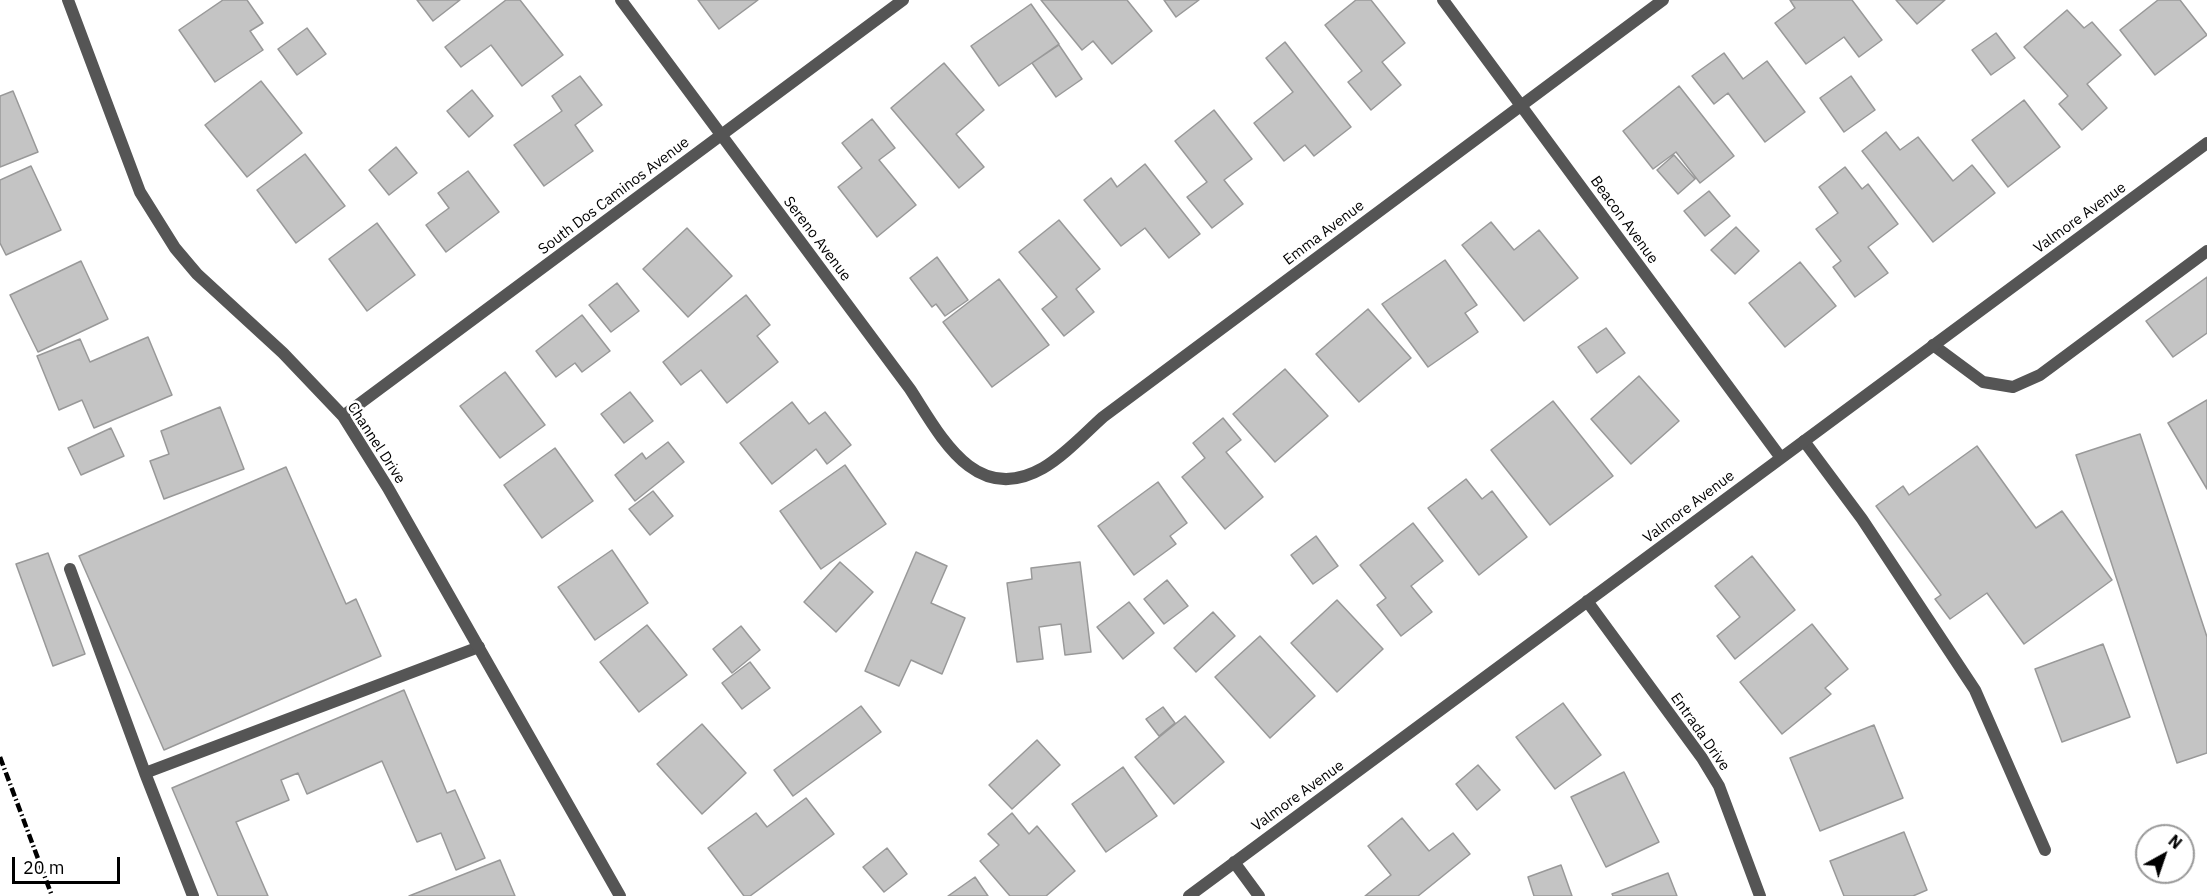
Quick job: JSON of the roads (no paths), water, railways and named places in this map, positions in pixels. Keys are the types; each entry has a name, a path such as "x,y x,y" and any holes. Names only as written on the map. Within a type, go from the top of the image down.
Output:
{"street":[{"name":"Channel Drive","path":"68,0 140,192 157,222 197,274 283,353 343,416 388,488 480,647 620,896"},
{"name":"Sereno Avenue","path":"621,0 910,389 948,448 971,468 987,477 1000,479"},
{"name":"South Dos Caminos Avenue","path":"343,416 903,0"},
{"name":"Beacon Avenue","path":"1443,0 1781,458"},
{"name":"Emma Avenue","path":"1000,479 1017,478 1043,468 1103,417 1663,0"},
{"name":"Valmore Avenue","path":"1189,896 2207,143"},
{"path":"1933,345 1983,382 2013,387 2040,375 2207,251"},
{"path":"1804,441 1862,519 1976,690 2045,850"},
{"path":"70,569 193,896"},
{"name":"Entrada Drive","path":"1587,601 1702,759 1719,786 1760,896"},
{"path":"145,773 480,647"},
{"path":"1234,862 1259,896"}],"railway":[{"path":"0,757 52,896"}]}
